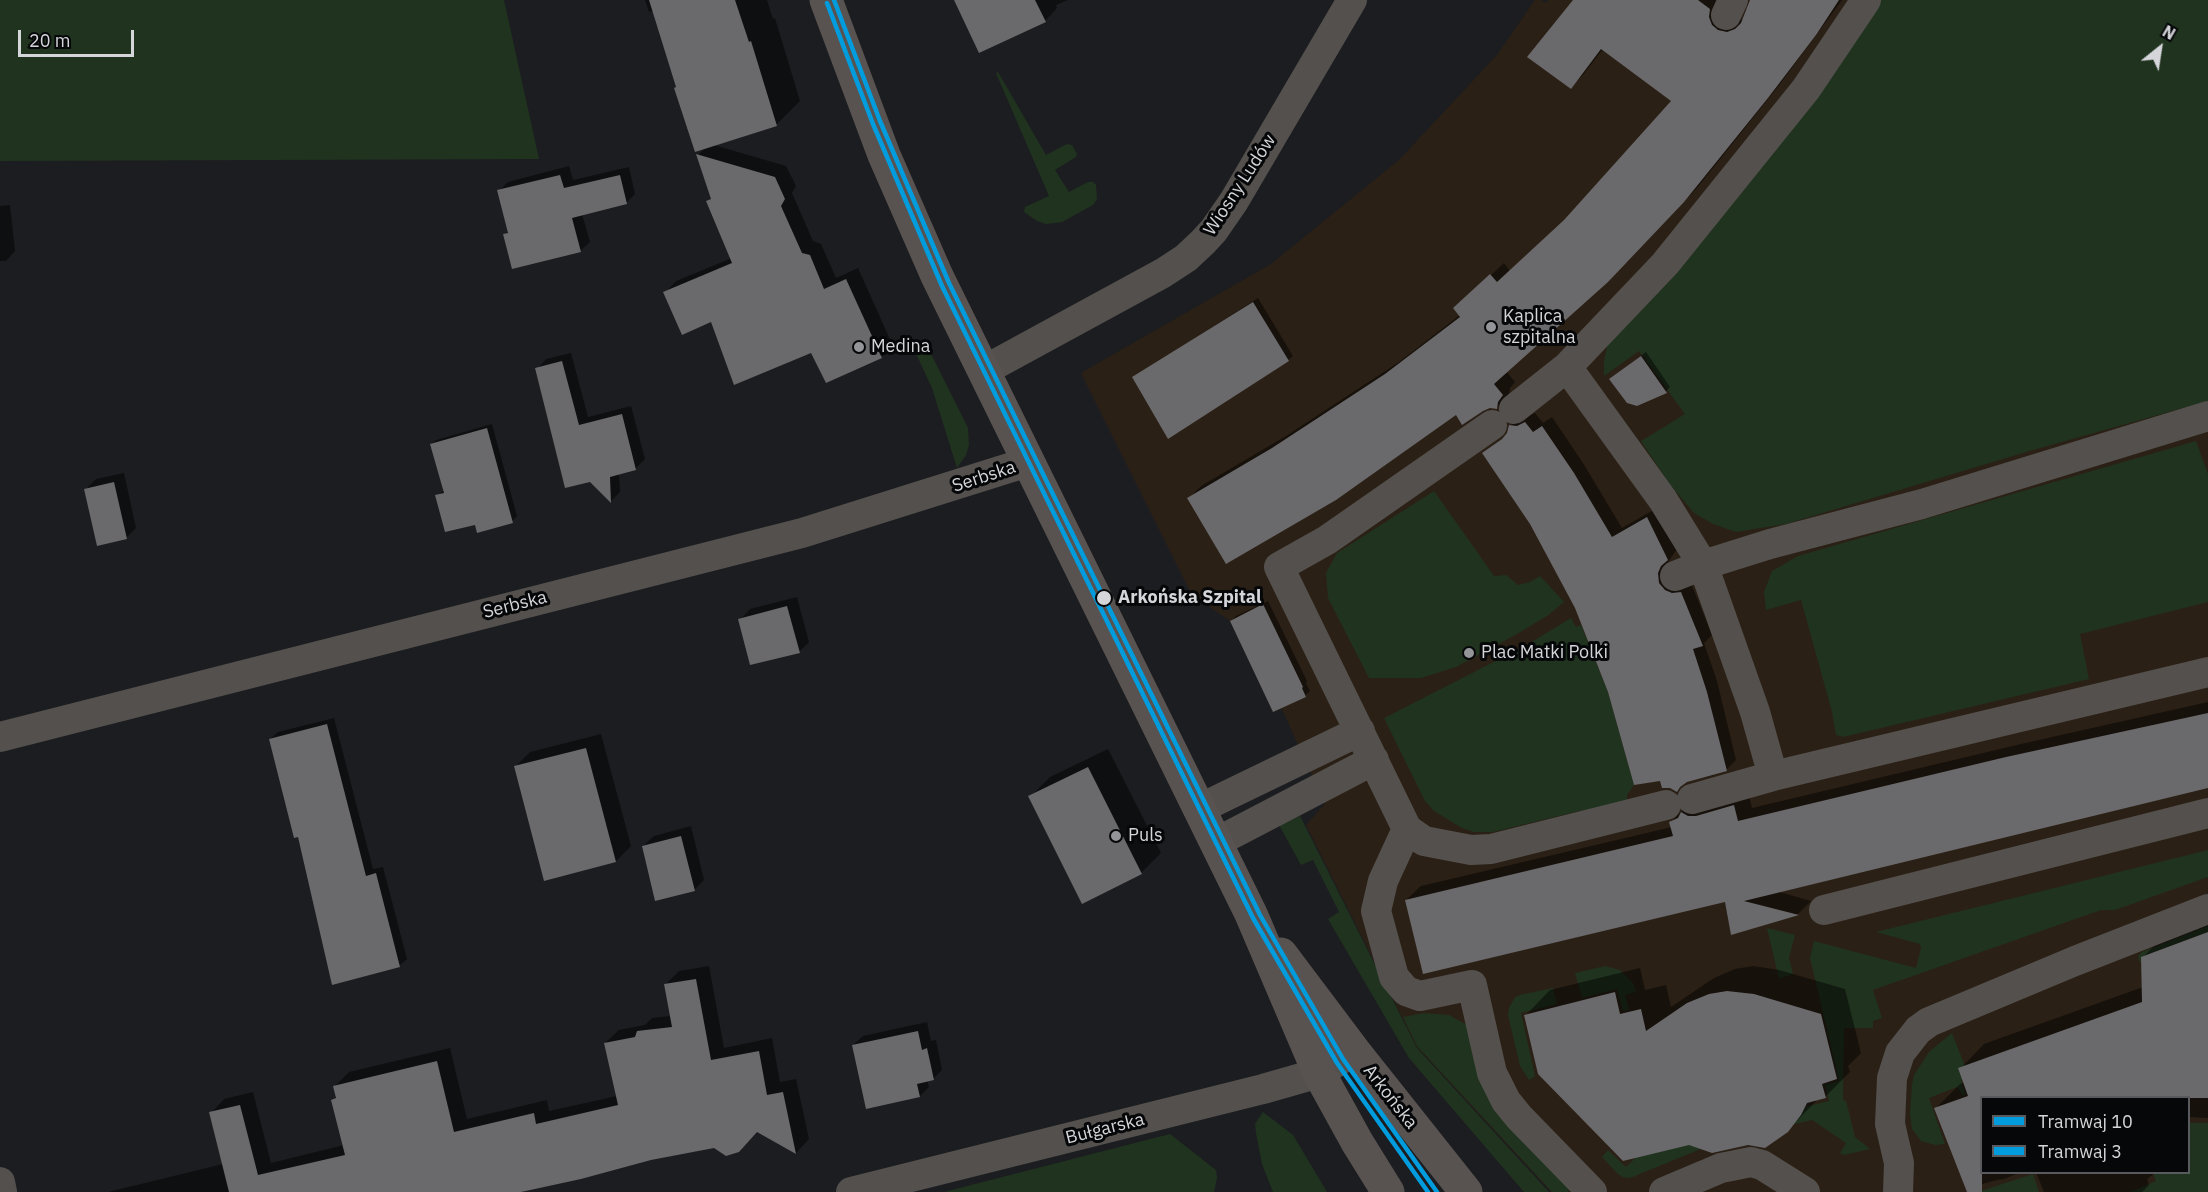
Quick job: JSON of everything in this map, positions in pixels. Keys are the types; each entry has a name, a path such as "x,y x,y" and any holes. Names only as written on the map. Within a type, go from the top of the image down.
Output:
{"street":[{"name":"Arkońska","path":"826,0 884,155 933,267 1251,914 1319,1073 1388,1192"},
{"name":"Wiosny Ludów","path":"983,371 1163,273 1186,258 1203,242 1234,201 1352,0"},
{"path":"1866,0 1806,89 1764,144 1665,264 1566,366 1503,417 1327,540 1279,567 1407,829 1424,841 1471,850 1491,849 1773,776 2208,672"},
{"path":"1566,366 1663,500 1703,565 1755,712 1773,776"},
{"path":"1675,576 1770,543 1922,504 2208,416"},
{"name":"Serbska","path":"0,737 802,533 1028,462"},
{"path":"1199,809 1360,731"},
{"path":"1215,843 1374,760"},
{"path":"1824,910 2208,813"},
{"path":"1407,829 1383,881 1376,911 1394,977 1406,991 1420,996 1472,985 1492,1073 1506,1101 1592,1192"},
{"path":"1898,1192 1899,1163 1890,1124 1892,1078 1900,1053 1918,1030 1929,1022 2208,909"},
{"name":"Arkońska","path":"1251,914 1354,1051 1466,1192"},
{"name":"Bułgarska","path":"850,1192 1319,1073 1354,1051"},
{"path":"1664,1192 1721,1168 1751,1162 1762,1166 1805,1192"},
{"path":"0,1182 2,1192"}],"shaded area":[{"path":"1535,0 1546,3 1548,0 2208,0 2208,1192 1551,1192 1417,1047 1306,825 1325,804 1282,709 1273,712 1230,621 1192,595 1081,373 1271,264 1399,160 1497,55"}],"green space":[{"path":"0,0 504,0 539,159 0,161"},
{"path":"1880,0 2208,0 2208,401 2033,450 1786,524 1736,532 1713,524 1694,513 1669,483 1641,441 1685,414 1639,351 1604,376 1607,347 1616,330"},
{"path":"998,72 1046,155 1067,144 1072,145 1077,154 1076,157 1055,170 1069,192 1088,182 1093,182 1096,185 1097,199 1093,205 1062,222 1046,224 1024,212 1025,207 1049,196 996,73"},
{"path":"924,340 968,428 969,445 966,455 957,468 932,388 912,345"},
{"path":"2196,441 2208,474 2208,602 2080,634 2089,679 1843,737 1836,735 1832,712 1801,600 1766,610 1764,592 1772,571 1798,556"},
{"path":"1434,491 1494,576 1506,575 1518,585 1540,576 1564,602 1547,616 1456,667 1421,678 1369,678 1328,598 1326,573 1337,553"},
{"path":"1571,618 1576,627 1581,625 1608,692 1634,785 1627,795 1627,805 1579,811 1493,832 1474,832 1462,828 1434,811 1425,801 1384,718 1525,646"},
{"path":"1300,816 1417,1048 1549,1192 1524,1192 1409,1058 1328,919 1339,912 1313,860 1301,865 1279,825"},
{"path":"2208,850 2208,877 2115,910 2101,910 1873,990 1882,1018 1873,1021 1873,1028 1844,1028 1843,1100 1846,1101 1855,1137 1870,1149 1844,1155 1840,1153 1846,1143 1812,1120 1786,1126 1783,1112 1829,1101 1825,1085 1839,1081 1810,958 1814,941 1916,968 1920,944 1876,932"},
{"path":"2208,926 2208,932 2141,957 2141,963 2139,960 2138,956 2142,952"},
{"path":"1767,928 1795,935 1789,958 1793,974 1779,979"},
{"path":"1605,966 1620,970 1634,984 1636,992 1625,995 1629,1010 1623,1011 1617,989 1582,998 1575,973"},
{"path":"1553,988 1557,1004 1521,1013 1535,1076 1529,1080 1520,1066 1508,1015 1509,1008 1515,997"},
{"path":"1424,1013 1449,1015 1467,1025 1571,1186 1568,1192 1552,1192 1417,1046 1403,1017"},
{"path":"1952,1033 1965,1066 1991,1056 1995,1067 1961,1080 1966,1095 1963,1096 1957,1087 1929,1098 1945,1144 1935,1145 1921,1141 1912,1129 1910,1114 1912,1085 1914,1075 1929,1052"},
{"path":"1263,1112 1293,1135 1327,1192 1273,1192 1262,1164 1256,1133 1255,1124"},
{"path":"2190,1123 2208,1123 2208,1192 2130,1192 2156,1181 2153,1174 2190,1174"},
{"path":"1170,1134 1216,1170 1214,1192 944,1192"},
{"path":"1730,1137 1630,1178 1618,1174 1602,1157 1608,1150 1626,1167 1650,1144"},
{"path":"2033,1174 2039,1192 1978,1192"}],"building":[{"path":"649,0 735,0 749,42 751,41 777,126 695,152"},
{"path":"954,0 1035,0 1046,22 979,53"},
{"path":"1573,0 1698,0 1710,9 1709,17 1712,25 1718,30 1727,32 1735,29 1741,23 1750,0 1839,0 1816,35 1768,98 1684,202 1608,282 1494,384 1503,395 1498,402 1497,409 1490,408 1483,411 1462,425 1456,415 1336,500 1226,564 1187,498 1272,448 1385,374 1460,317 1453,308 1490,274 1497,282 1564,220 1671,101 1601,49 1571,89 1527,57"},
{"path":"696,154 775,177 785,199 781,206 802,253 810,255 824,289 846,279 882,358 826,383 811,353 734,385 711,322 682,335 663,292 732,263 706,201 711,199"},
{"path":"560,175 564,188 620,175 627,204 572,218 581,252 512,269 503,234 508,233 497,190"},
{"path":"1253,302 1289,361 1168,439 1132,377"},
{"path":"1641,356 1667,393 1637,406 1627,403 1609,379"},
{"path":"562,361 579,425 622,414 636,470 610,477 611,503 590,482 565,488 535,368"},
{"path":"1525,422 1533,432 1542,426 1574,473 1612,537 1647,517 1668,560 1661,566 1658,573 1659,583 1665,590 1672,593 1681,592 1703,646 1693,649 1707,692 1727,771 1687,782 1677,792 1670,788 1662,788 1660,781 1634,785 1608,692 1575,608 1530,524 1482,453 1502,439 1509,425 1517,426"},
{"path":"487,428 513,523 477,533 475,525 445,532 435,495 444,493 430,444"},
{"path":"114,482 127,539 97,546 84,489"},
{"path":"1263,604 1306,697 1273,712 1230,621"},
{"path":"787,606 800,653 750,665 738,619"},
{"path":"2208,713 2208,788 1744,901 1799,915 1731,935 1725,902 1423,974 1405,900 1673,836 1669,822 1678,818 1681,812 1688,816 1696,816 1734,805 1738,821 2006,757"},
{"path":"327,724 366,876 376,873 400,967 332,985 298,837 294,838 269,739"},
{"path":"586,748 616,862 544,881 514,766"},
{"path":"1088,767 1142,874 1082,904 1028,796"},
{"path":"681,836 695,891 655,901 642,846"},
{"path":"2208,932 2208,1098 2190,1098 2190,1096 1980,1096 1982,1192 1967,1192 1934,1108 1968,1096 1958,1068 2142,1002 2141,957"},
{"path":"696,979 711,1060 759,1051 767,1095 783,1092 796,1154 757,1132 739,1152 726,1156 714,1148 651,1160 521,1192 229,1192 209,1112 240,1105 258,1175 345,1155 331,1100 336,1098 333,1086 437,1061 454,1132 534,1113 536,1124 618,1105 604,1043 635,1037 637,1031 672,1027 664,984"},
{"path":"1727,991 1754,994 1821,1014 1837,1079 1822,1084 1826,1098 1807,1103 1788,1132 1765,1148 1748,1145 1712,1153 1689,1145 1623,1161 1538,1074 1524,1015 1615,992 1620,1014 1641,1009 1646,1031 1687,1003 1709,994"},
{"path":"918,1031 922,1050 927,1048 934,1080 917,1084 920,1097 866,1109 852,1045"}],"tram line":[{"name":"10","path":"834,0 880,121 949,283 1260,915 1343,1059 1437,1192"},
{"name":"3","path":"827,3 873,124 942,286 1253,918 1337,1063 1428,1192"}],"place":[{"name":"Kaplica szpitalna","path":"1491,327"},
{"name":"Medina","path":"859,347"},
{"name":"Arkońska Szpital","path":"1104,598"},
{"name":"Plac Matki Polki","path":"1469,653"},
{"name":"Puls","path":"1116,836"}]}
